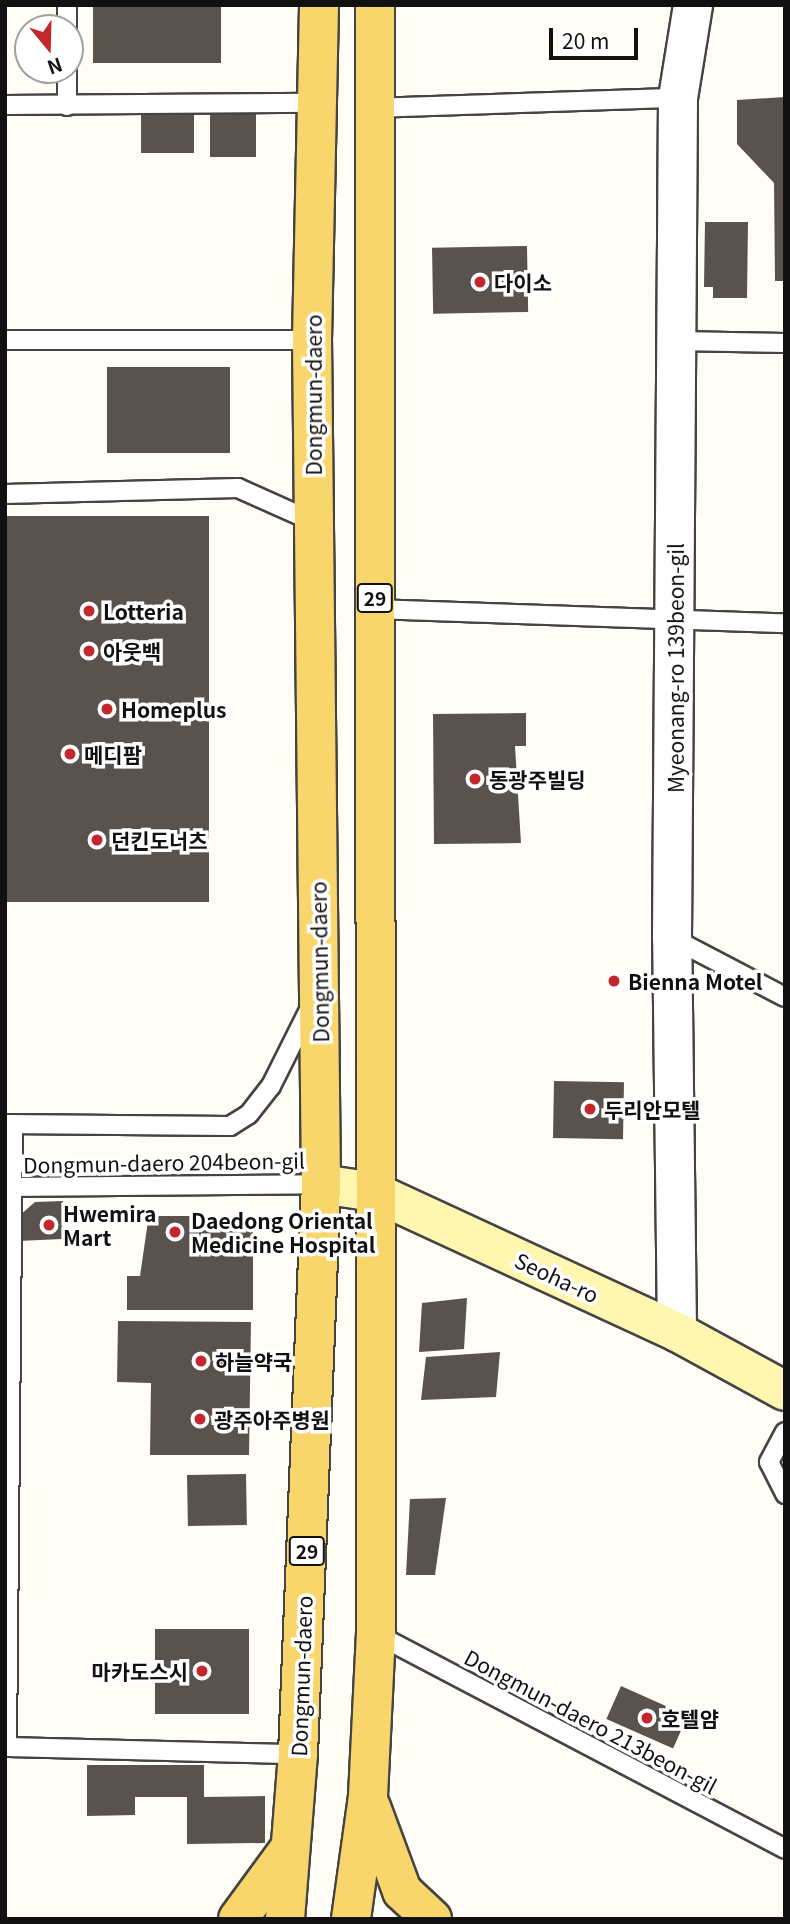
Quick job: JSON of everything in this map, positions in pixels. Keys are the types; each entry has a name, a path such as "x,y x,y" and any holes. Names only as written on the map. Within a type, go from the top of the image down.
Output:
{"main road":[{"name":"Dongmun-daero","path":"285,1919 299,1754 321,1184 312,340 319,5"},
{"name":"29","path":"351,1919 368,1796 376,1634 372,108 375,5"},
{"name":"Seoha-ro","path":"321,1184 374,1192 677,1332 785,1391"},
{"path":"368,1796 402,1891 432,1919"},
{"path":"238,1919 290,1848"}],"street":[{"name":"Myeonang-ro 139beon-gil","path":"677,1332 672,938 678,98 692,5"}],"lane":[{"path":"67,84 67,106"},
{"path":"372,108 678,98"},
{"path":"5,105 315,103"},
{"path":"5,340 312,340"},
{"path":"677,341 785,343"},
{"path":"5,494 238,488 314,522"},
{"path":"375,609 785,623"},
{"path":"672,938 785,998"},
{"path":"9,1124 230,1126 249,1114 271,1086 319,990"},
{"name":"Dongmun-daero 204beon-gil","path":"6,1747 9,1124"},
{"name":"Dongmun-daero 204beon-gil","path":"7,1187 321,1184"},
{"path":"785,1432 769,1462 785,1494"},
{"name":"Dongmun-daero 213beon-gil","path":"376,1634 785,1849"},
{"path":"6,1747 299,1754"}],"building":[{"path":"93,5 221,5 221,63 93,63"},
{"path":"785,97 785,281 775,281 774,183 737,144 737,100"},
{"path":"210,110 256,110 256,157 210,157"},
{"path":"141,111 194,111 194,153 141,153"},
{"path":"705,222 748,222 747,298 713,298 713,287 704,287"},
{"name":"다이소","path":"527,246 528,312 433,314 432,248"},
{"path":"107,367 230,367 230,453 107,453"},
{"name":"Homeplus","path":"5,516 209,516 209,902 5,902"},
{"name":"동광주빌딩","path":"526,713 526,746 515,746 521,843 434,844 433,714"},
{"name":"두리안모텔","path":"554,1081 624,1082 623,1139 553,1138"},
{"path":"63,1201 62,1239 18,1241 20,1215 35,1202"},
{"path":"159,1216 253,1216 253,1310 127,1310 127,1276 140,1276 148,1221"},
{"path":"467,1298 464,1349 419,1352 422,1303"},
{"name":"광주아주병원","path":"118,1321 251,1322 249,1455 150,1455 151,1383 117,1382"},
{"path":"500,1352 496,1397 421,1400 426,1357"},
{"path":"246,1474 247,1525 188,1526 187,1475"},
{"path":"446,1498 435,1575 406,1575 410,1499"},
{"name":"마카도스시","path":"155,1629 249,1629 249,1714 155,1714"},
{"name":"호텔얌","path":"621,1686 688,1716 673,1749 606,1719"},
{"path":"87,1765 204,1765 204,1797 265,1796 265,1843 187,1844 187,1797 135,1797 135,1815 87,1816"}],"place":[{"name":"다이소","path":"480,282"},
{"name":"Lotteria","path":"89,611"},
{"name":"아웃백","path":"89,651"},
{"name":"Homeplus","path":"107,709"},
{"name":"메디팜","path":"70,754"},
{"name":"동광주빌딩","path":"475,779"},
{"name":"던킨도너츠","path":"97,840"},
{"name":"Bienna Motel","path":"614,981"},
{"name":"두리안모텔","path":"590,1109"},
{"name":"Hwemira Mart","path":"49,1225"},
{"name":"Daedong Oriental Medicine Hospital","path":"175,1232"},
{"name":"하늘약국","path":"201,1361"},
{"name":"광주아주병원","path":"200,1419"},
{"name":"마카도스시","path":"202,1671"},
{"name":"호텔얌","path":"647,1718"}]}
